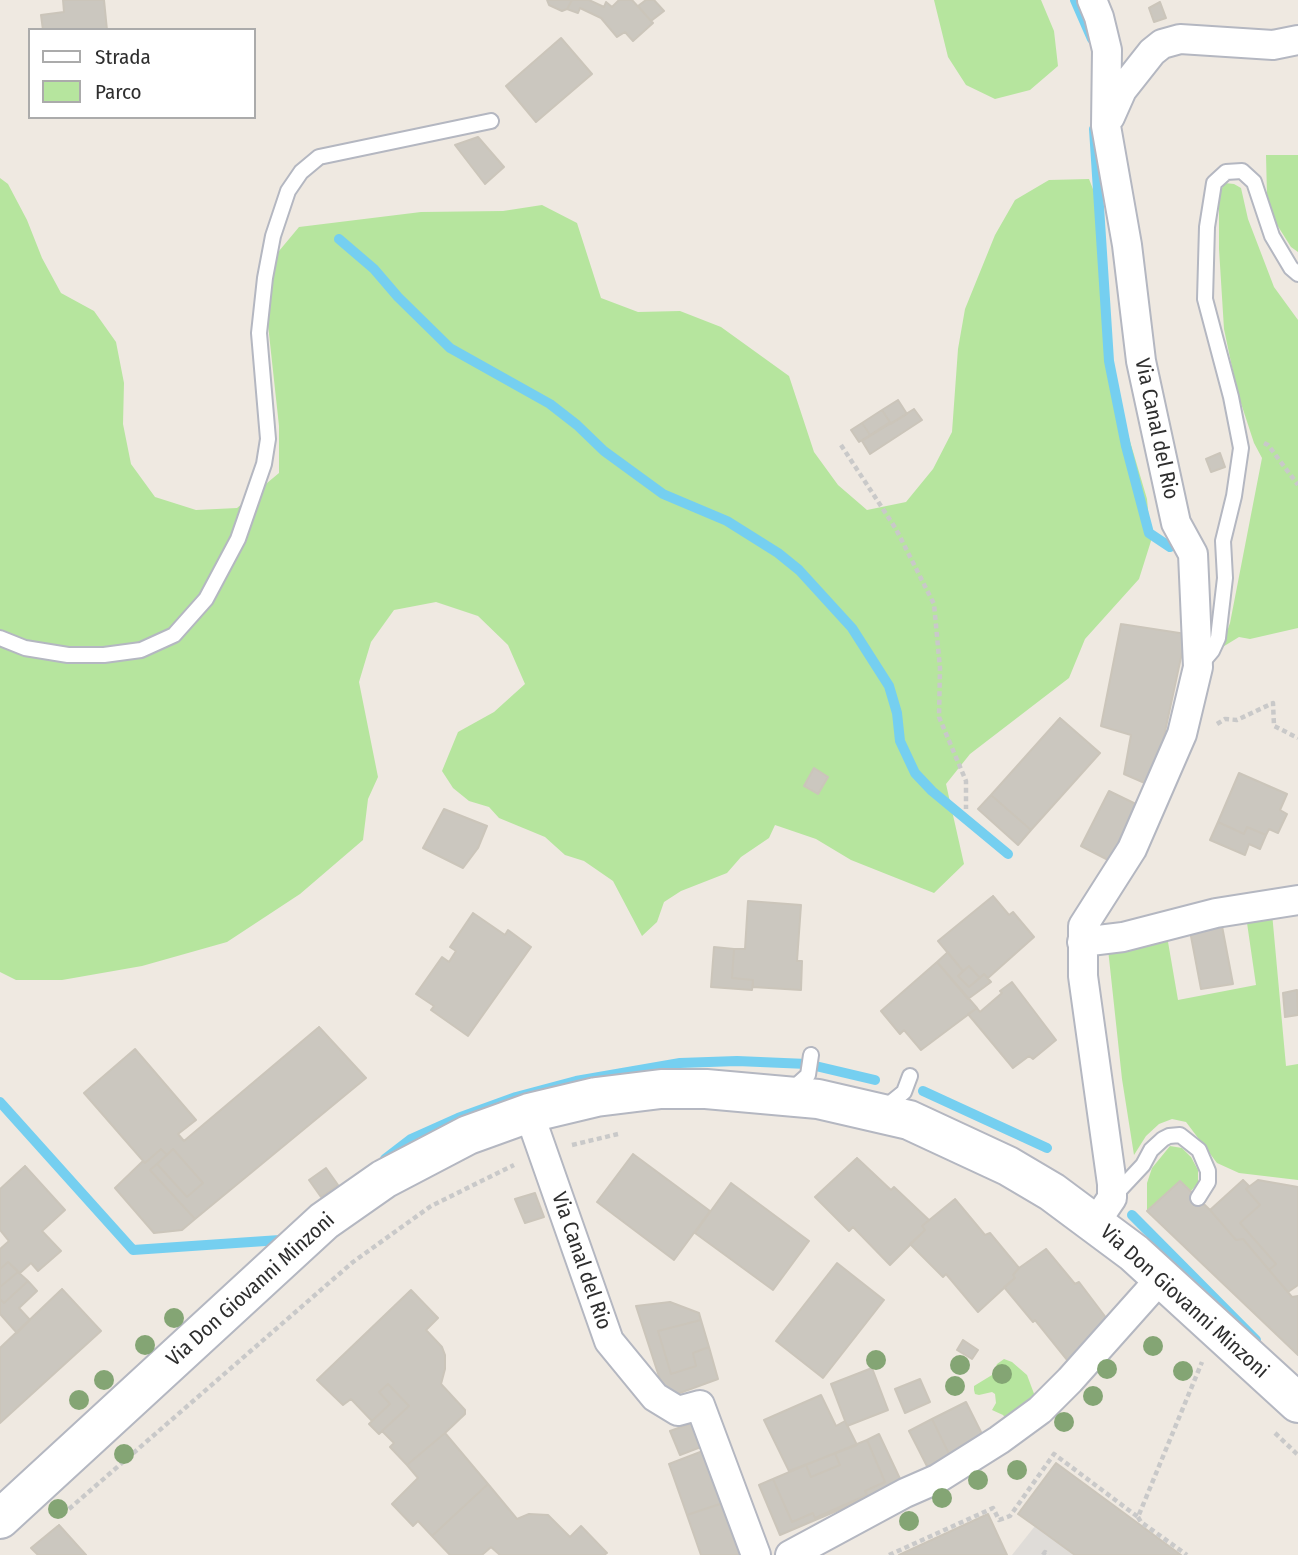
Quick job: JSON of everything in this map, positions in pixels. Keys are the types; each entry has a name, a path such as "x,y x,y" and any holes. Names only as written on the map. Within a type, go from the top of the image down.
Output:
{"main road":[{"name":"Via Don Giovanni Minzoni","path":"0,1519 324,1221 384,1179 468,1135 529,1113 596,1097 661,1089 706,1089 818,1099 879,1112 909,1120 1008,1166 1052,1192 1107,1201 1161,1278 1298,1403"}],"street":[{"name":"Via Canal del Rio","path":"1092,0 1107,50 1106,126 1128,245 1141,361 1176,523 1193,554 1198,667 1182,734 1132,849 1083,926 1083,976 1107,1201"},
{"path":"1106,126 1122,90 1152,52 1162,44 1180,39 1273,45 1298,40"},
{"path":"1082,942 1123,937 1216,913 1298,900"},
{"name":"Via Canal del Rio","path":"529,1113 609,1341 655,1397 678,1410 700,1405 756,1555"},
{"path":"790,1555 905,1493 937,1479 999,1440 1040,1410 1161,1278"}],"lane":[{"path":"0,638 25,648 57,653 104,655 141,650 174,635 206,599 238,539 264,464 268,439 259,333 273,236 288,191 302,172 319,157 491,121"},
{"path":"1198,667 1212,651 1218,638 1225,578 1223,541 1234,496 1241,448 1231,397 1205,299 1209,216 1214,183 1226,172 1242,171 1254,182 1272,236 1291,268 1298,274"},
{"path":"786,1096 808,1074 811,1055"},
{"path":"879,1112 904,1092 910,1076"},
{"name":"Via Don Giovanni Minzoni","path":"1107,1201 1143,1165 1151,1150 1163,1139 1180,1135 1199,1150 1208,1171 1208,1181 1198,1198"}],"path":[{"path":"1261,442 1268,445 1298,485"},
{"path":"841,445 896,529 934,604 940,668 939,717 966,781 966,809"},
{"path":"1182,734 1212,726 1226,719 1237,720 1273,703 1274,726 1298,738"},
{"path":"66,1512 353,1262 431,1206 504,1168 572,1145 621,1133"},
{"path":"1138,1517 1204,1363 1194,1354"},
{"path":"1272,1430 1298,1455"},
{"path":"889,1555 993,1508 999,1520 1010,1516 1054,1454 1187,1555"},
{"path":"1043,1555 1045,1552 1049,1555"}],"green space":[{"path":"934,0 1041,0 1054,31 1058,66 1030,90 995,99 966,85 948,57"},
{"path":"1266,155 1298,155 1298,252 1291,247 1274,220 1267,196"},
{"path":"0,178 8,184 61,293 94,311 116,342 124,383 123,424 131,464 155,497 196,510 237,508 279,473 279,426 265,297 274,257 299,227 421,212 503,211 542,205 577,223 601,298 638,312 680,311 721,327 789,376 814,452 838,485 867,510 906,502 933,469 952,432 958,349 965,309 995,235 1015,200 1049,180 1089,179 1104,217 1112,380 1147,499 1151,541 1139,579 1085,639 1069,678 970,754 946,784 964,864 934,893 851,860 816,839 775,825 769,838 741,857 727,873 681,891 664,902 657,922 642,936 613,881 584,861 565,855 545,837 499,818 489,807 469,801 453,788 442,771 458,732 494,712 525,684 508,645 478,616 436,602 394,610 371,642 359,682 378,777 368,799 363,840 300,894 227,942 142,966 62,980 16,980 0,972"},
{"path":"1225,183 1241,188 1248,219 1274,287 1298,320 1298,628 1250,639 1239,637 1221,648 1230,623 1262,458 1254,443 1237,391 1224,329 1219,193"},
{"path":"1272,913 1286,1066 1298,1064 1298,1180 1239,1173 1217,1163 1186,1122 1172,1119 1159,1124 1146,1136 1134,1155 1122,1079 1108,949 1167,936 1178,1000 1256,985 1246,916"},
{"path":"1170,1146 1182,1148 1191,1157 1198,1170 1198,1183 1191,1191 1180,1181 1147,1211 1147,1183 1152,1168"},
{"path":"1004,1359 1012,1362 1027,1375 1036,1399 1006,1419 992,1410 996,1403 995,1394 992,1392 979,1395 975,1394 974,1390 974,1386 992,1375 997,1364"}],"shaded area":[{"path":"1035,1526 1075,1555 1012,1555"}],"building":[{"path":"63,0 104,0 107,28 43,28 41,15 64,12"},
{"path":"547,0 572,0 567,9 562,11 549,5"},
{"path":"572,0 589,0 604,7 606,2 612,7 619,0 632,0 653,23 633,41 625,32 617,37 601,18 580,8 578,13 567,9"},
{"path":"646,0 654,0 664,11 651,21 638,6"},
{"path":"1160,2 1166,18 1154,22 1149,8"},
{"path":"561,38 592,74 536,122 506,86"},
{"path":"478,137 504,167 485,184 455,145"},
{"path":"898,400 907,414 891,424 882,410"},
{"path":"914,409 922,420 870,454 862,441"},
{"path":"882,410 890,422 870,435 862,423"},
{"path":"862,423 870,435 859,442 851,430"},
{"path":"1220,453 1225,467 1211,472 1206,459"},
{"path":"1121,624 1186,634 1163,741 1147,784 1124,774 1131,735 1101,726"},
{"path":"1060,718 1100,753 1031,830 991,795"},
{"path":"814,768 828,777 818,794 804,786"},
{"path":"1239,773 1287,794 1280,810 1287,814 1278,833 1269,829 1266,835 1247,827 1244,834 1218,822"},
{"path":"1109,791 1140,806 1112,862 1081,846"},
{"path":"991,795 1031,830 1018,845 978,809"},
{"path":"444,809 487,826 478,848 463,868 423,848"},
{"path":"1218,822 1244,834 1247,827 1266,835 1260,849 1249,844 1245,855 1210,840"},
{"path":"993,896 1009,915 1013,912 1034,937 988,978 984,974 980,978 969,966 963,971 938,941"},
{"path":"748,901 801,905 797,961 802,961 801,990 753,987 753,980 732,978 734,949 745,949"},
{"path":"473,913 505,935 508,930 531,947 468,1036 431,1010 434,1006 416,994 442,957 449,962 456,951 450,947"},
{"path":"1222,926 1233,984 1201,989 1190,931"},
{"path":"714,947 734,949 732,978 753,980 752,990 711,987"},
{"path":"948,952 963,971 958,976 969,987 984,974 991,982 968,999 937,962"},
{"path":"937,962 977,1008 921,1050 904,1030 900,1034 881,1011"},
{"path":"969,966 980,978 969,987 958,976"},
{"path":"1012,982 1056,1040 1033,1059 1029,1056 1013,1068 968,1014 977,1008 980,1012"},
{"path":"1297,990 1298,1015 1285,1017 1283,993"},
{"path":"319,1027 366,1078 195,1219 150,1170 157,1164 187,1197 203,1183 173,1149 167,1155 161,1149 145,1163 84,1093 135,1049 196,1120 178,1134 184,1141"},
{"path":"161,1149 167,1155 150,1170 195,1219 182,1230 154,1233 115,1188 143,1161 145,1163"},
{"path":"173,1149 203,1183 187,1197 157,1164"},
{"path":"633,1154 710,1211 674,1260 597,1202"},
{"path":"857,1158 891,1190 894,1187 929,1220 922,1226 925,1230 890,1265 853,1227 849,1231 815,1197"},
{"path":"25,1166 65,1210 42,1231 61,1251 38,1271 31,1263 20,1273 8,1262 0,1269 0,1249 9,1241 0,1230 0,1189"},
{"path":"326,1168 338,1185 321,1197 309,1180"},
{"path":"1243,1180 1249,1186 1246,1189 1260,1205 1240,1223 1276,1264 1269,1270 1243,1239 1236,1240 1210,1210"},
{"path":"1258,1180 1298,1187 1298,1285 1288,1292 1269,1270 1276,1264 1240,1223 1260,1205 1246,1189"},
{"path":"1180,1181 1236,1240 1243,1239 1292,1297 1298,1296 1298,1355 1147,1211"},
{"path":"731,1183 809,1241 773,1290 695,1233"},
{"path":"535,1193 544,1217 525,1223 515,1199"},
{"path":"955,1199 985,1235 990,1233 1019,1268 1013,1275 1015,1278 978,1312 946,1274 943,1277 910,1244 925,1230 922,1226"},
{"path":"1046,1249 1075,1284 1079,1282 1107,1319 1068,1361 1004,1287 1015,1278 1013,1275 1019,1268"},
{"path":"8,1262 18,1272 0,1287 0,1269"},
{"path":"837,1263 884,1300 823,1378 776,1341"},
{"path":"18,1272 28,1281 4,1303 0,1299 0,1287"},
{"path":"28,1281 37,1291 19,1308 30,1320 17,1333 0,1314 0,1299 4,1303"},
{"path":"62,1289 101,1331 0,1423 0,1348"},
{"path":"411,1290 438,1318 426,1330 442,1347 445,1355 441,1384 465,1410 465,1414 407,1465 390,1447 394,1443 382,1431 409,1406 388,1384 379,1392 390,1404 372,1421 351,1399 343,1405 317,1380"},
{"path":"670,1302 699,1313 701,1320 658,1331 671,1374 696,1366 693,1353 709,1347 718,1379 666,1398 636,1306"},
{"path":"701,1320 709,1347 693,1353 696,1366 671,1374 658,1331"},
{"path":"963,1340 978,1350 972,1359 957,1350"},
{"path":"872,1368 888,1410 847,1426 831,1384"},
{"path":"920,1379 930,1402 905,1413 895,1389"},
{"path":"388,1384 409,1406 379,1434 369,1424 390,1404 379,1392"},
{"path":"821,1395 836,1426 845,1421 857,1445 789,1471 764,1420"},
{"path":"966,1402 985,1440 952,1460 932,1419"},
{"path":"932,1419 952,1460 931,1474 909,1431"},
{"path":"698,1421 706,1445 680,1455 670,1431"},
{"path":"445,1433 488,1484 432,1536 418,1521 413,1526 392,1504 418,1478 407,1465"},
{"path":"879,1434 902,1483 780,1535 759,1485 773,1479 792,1522 813,1513 815,1518 867,1495 865,1491 885,1482 867,1440"},
{"path":"867,1440 885,1482 865,1491 867,1495 815,1518 813,1513 792,1522 773,1479 806,1465 811,1477 840,1465 835,1453"},
{"path":"708,1449 726,1502 687,1515 669,1464"},
{"path":"835,1453 840,1465 811,1477 806,1465"},
{"path":"1056,1463 1181,1555 1075,1555 1018,1514"},
{"path":"488,1484 517,1519 529,1514 548,1515 570,1537 581,1526 607,1553 500,1555 491,1547 482,1555 450,1555 432,1536"},
{"path":"726,1502 745,1555 701,1555 687,1515"},
{"path":"988,1514 1007,1555 899,1555"},
{"path":"59,1525 86,1555 38,1555 31,1548"}],"waterway":[{"path":"1075,0 1092,39"},
{"path":"1094,129 1109,361 1126,446 1149,533 1170,547"},
{"path":"339,239 374,269 398,297 450,348 550,404 604,451 663,494 727,521 778,553 799,570 852,628 889,686 897,713 900,741 915,773 932,791 1008,854"},
{"path":"385,1159 411,1139 516,1097 576,1081 680,1063 737,1061 807,1064 875,1080"},
{"path":"923,1091 1047,1148"},
{"path":"0,1102 133,1250 280,1240 287,1235"},
{"path":"1132,1215 1256,1340"}]}
